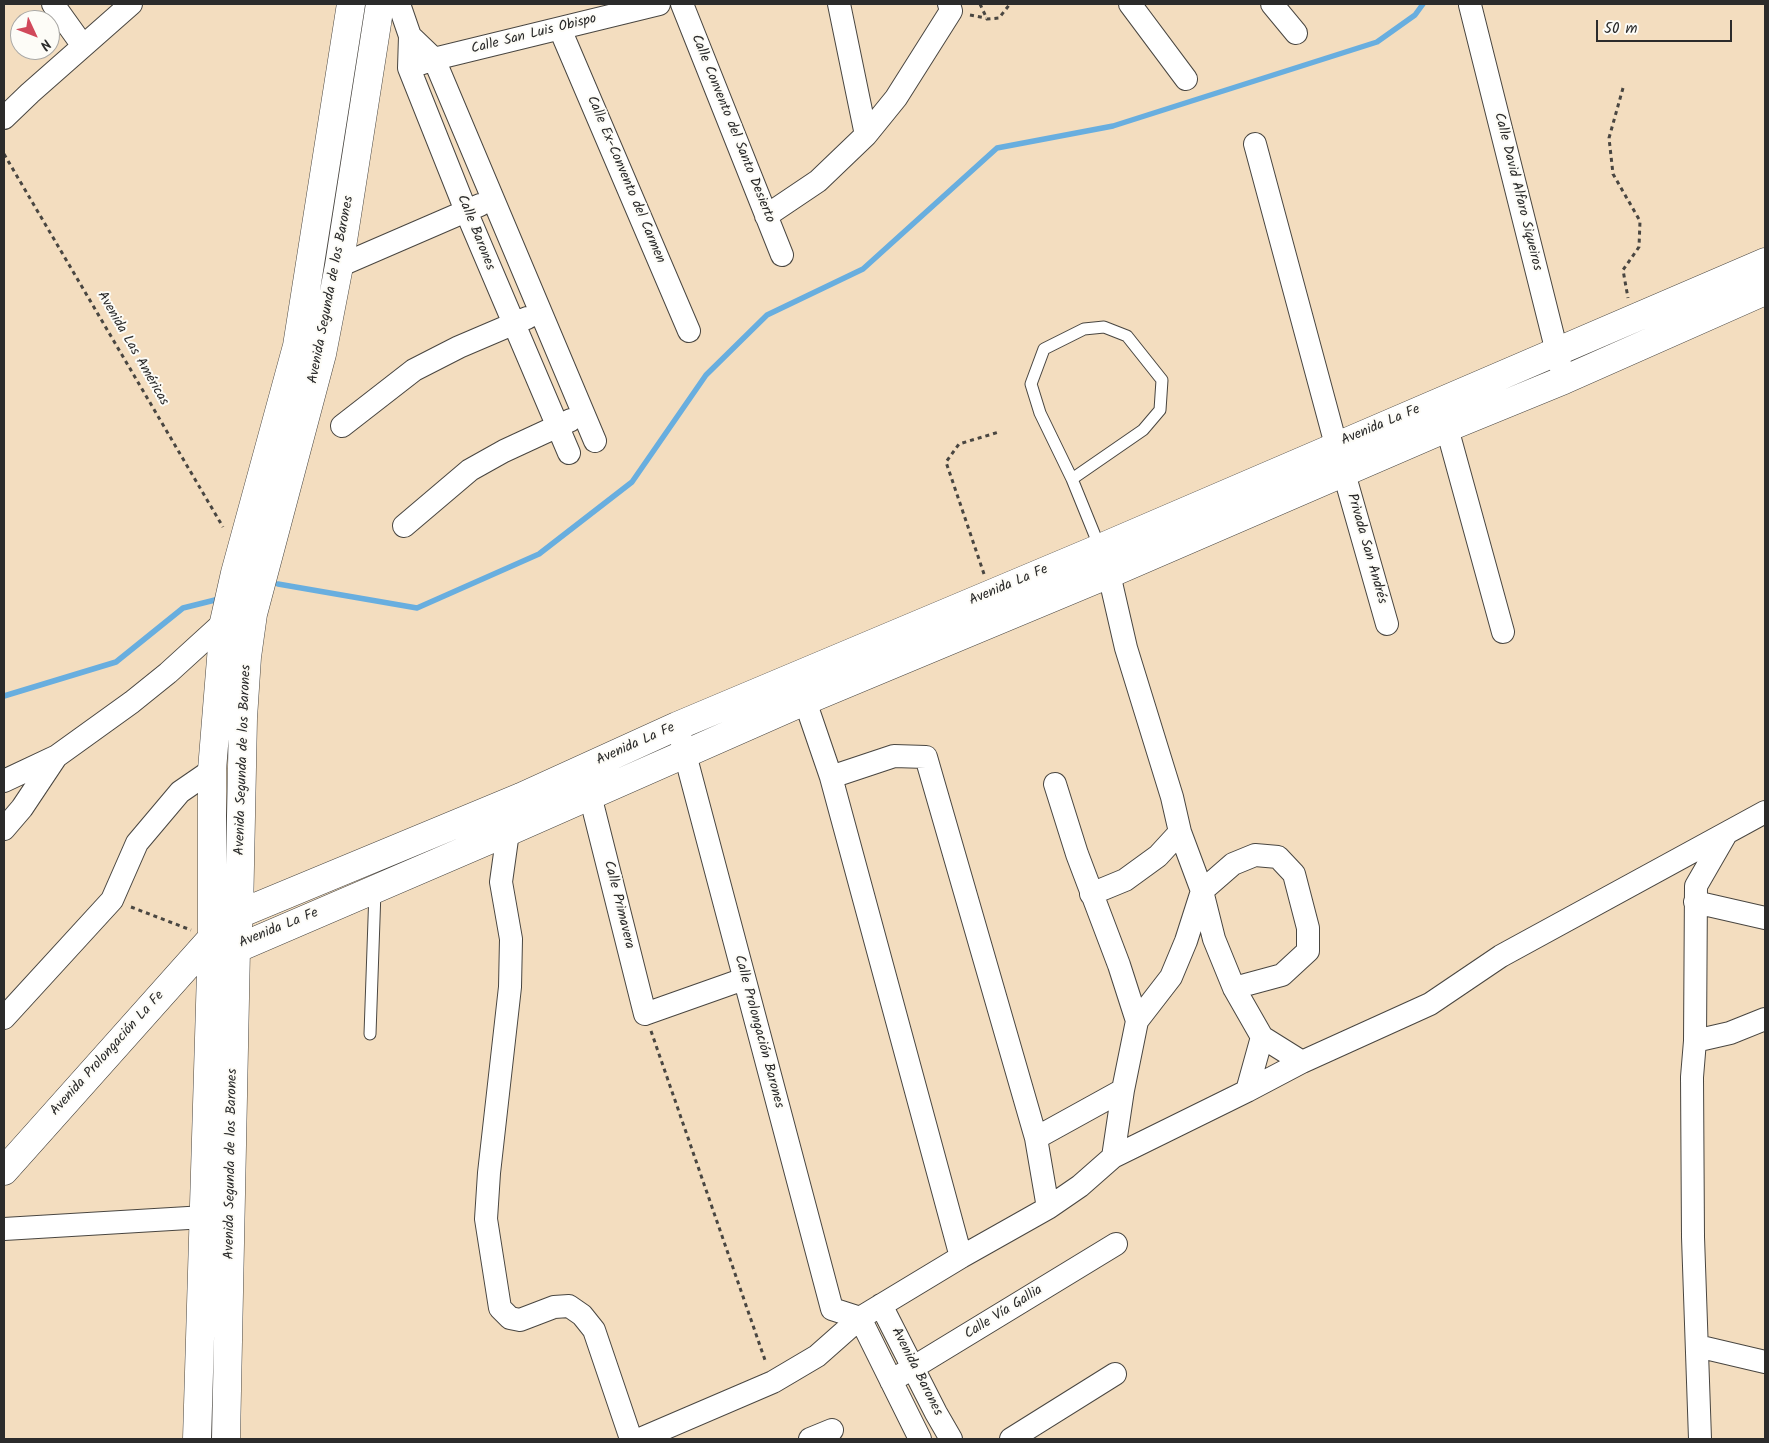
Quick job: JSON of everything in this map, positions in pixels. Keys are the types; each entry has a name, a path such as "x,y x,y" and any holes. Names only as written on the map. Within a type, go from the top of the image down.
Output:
{"street":[{"path":"53,4 83,46"},
{"path":"4,118 30,92 131,4"},
{"name":"Avenida Segunda de los Barones","path":"226,1439 224,943 212,770 224,622 297,346 351,4"},
{"name":"Avenida Segunda de los Barones","path":"240,914 243,718 247,657 253,614 322,354 339,266 380,4"},
{"name":"Calle Barones","path":"399,4 410,36 409,68 466,211 569,453"},
{"name":"Calle San Luis Obispo","path":"409,68 434,59 659,4"},
{"name":"Calle Convento del Santo Desierto","path":"682,4 782,255"},
{"path":"839,4 866,135"},
{"path":"766,216 818,181 866,135 896,98 951,11 949,4"},
{"path":"1130,4 1186,79"},
{"path":"1272,4 1296,33"},
{"name":"Calle David Alfaro Siqueiros","path":"1470,5 1564,380"},
{"name":"Calle Ex-Convento del Carmen","path":"560,29 689,331"},
{"name":"Calle Barones","path":"410,36 434,59 595,442"},
{"path":"1255,144 1336,445"},
{"path":"339,266 492,200"},
{"name":"Avenida La Fe","path":"224,943 240,914 521,797 677,726 1100,548 1765,262"},
{"name":"Avenida La Fe","path":"224,943 375,889 686,755 805,701 1110,574 1447,428 1564,380 1765,291"},
{"path":"342,426 414,370 458,347 540,313"},
{"path":"404,526 470,470 504,451 583,414"},
{"path":"1447,428 1503,632"},
{"name":"Privada San Andrés","path":"1344,473 1387,624"},
{"path":"1100,548 1110,574 1126,648 1172,797 1180,832 1202,891 1214,939 1234,988 1262,1037 1302,1062"},
{"path":"4,781 56,756 132,702 168,674 224,622"},
{"path":"805,701 831,777 960,1257"},
{"name":"Calle Prolongación Barones","path":"677,726 832,1309 860,1318"},
{"path":"4,829 22,808 56,756"},
{"path":"831,777 894,756 926,757 1036,1138 1048,1208"},
{"path":"4,1018 112,900 137,843 180,792 212,770"},
{"path":"1055,784 1091,894 1119,965 1137,1021"},
{"name":"Calle Primavera","path":"590,796 645,1014"},
{"path":"521,797 508,832 501,882 511,940 510,987 489,1173 486,1219 500,1308 510,1318 520,1320 554,1306 569,1306 582,1315 594,1330 632,1439"},
{"path":"640,1439 773,1382 817,1356 860,1318 960,1257 1048,1208 1080,1186 1113,1157 1302,1062 1430,1004 1501,956 1765,812"},
{"path":"1091,894 1125,880 1158,856 1180,832"},
{"path":"1700,1439 1693,1237 1692,1077 1695,1041 1695,902 1696,886 1726,833"},
{"path":"1113,1157 1123,1090 1137,1021 1171,977 1186,941 1202,891 1232,864 1255,855 1278,856 1294,874 1308,928 1308,951 1282,975 1234,988"},
{"path":"1695,902 1765,918"},
{"name":"Avenida Segunda de los Barones","path":"198,1439 205,1217 224,943"},
{"name":"Avenida Prolongación La Fe","path":"4,1170 224,943"},
{"path":"645,1014 744,979"},
{"path":"1695,1041 1730,1033 1765,1019"},
{"path":"1247,1091 1262,1037"},
{"path":"1036,1138 1123,1090"},
{"path":"4,1229 205,1217"},
{"name":"Calle Vía Gallia","path":"891,1381 1116,1244"},
{"name":"Avenida Barones","path":"881,1305 951,1439"},
{"name":"Avenida Barones","path":"860,1318 891,1381 912,1435"},
{"path":"1697,1346 1765,1362"},
{"path":"1011,1439 1115,1374"},
{"path":"912,1435 936,1413"},
{"path":"810,1439 832,1430"}],"lane":[{"path":"1072,479 1144,430 1160,410 1162,380 1127,336 1104,327 1084,329 1044,349 1031,384 1040,413 1072,479 1100,548"},
{"path":"370,1034 375,889"}],"path":[{"path":"980,4 987,18 999,18 1010,4"},
{"path":"1623,88 1609,138 1613,174 1640,221 1639,247 1623,270 1631,319"},
{"name":"Avenida Las Américas","path":"4,154 240,556"},
{"path":"991,594 946,462 959,444 999,432"},
{"path":"112,900 224,943"},
{"path":"645,1014 773,1382"}],"waterway":[{"path":"278,584 417,608 539,554 632,482 706,375 767,315 863,269 997,148 1113,126 1377,42 1415,15 1423,4"},
{"path":"4,696 116,662 183,608 219,599"}]}
